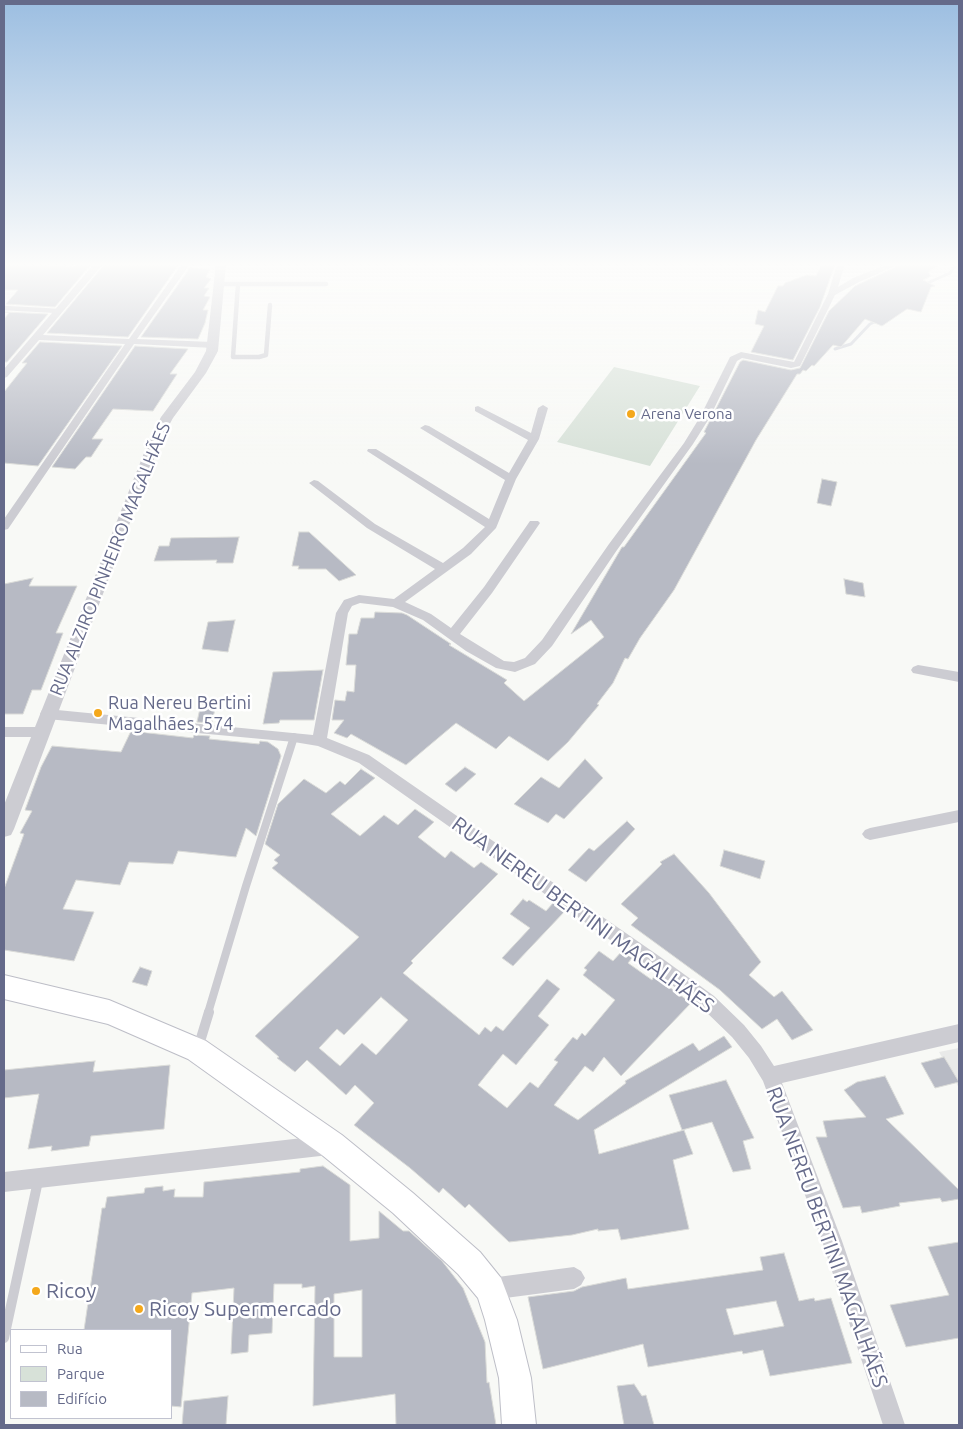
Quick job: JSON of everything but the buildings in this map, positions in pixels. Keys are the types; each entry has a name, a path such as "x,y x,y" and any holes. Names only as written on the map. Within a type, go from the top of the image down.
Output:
{"main road":[{"path":"4,987 109,1012 197,1050 332,1145 442,1237 469,1263 490,1289 501,1320 515,1378 519,1425"}],"street":[{"path":"4,375 42,331"},
{"path":"4,527 8,514 140,331"},
{"name":"RUA ALZIRO PINHEIRO MAGALHÃES","path":"4,829 47,714 156,438 166,417 207,363 213,345 215,331"},
{"path":"319,741 344,607 348,603 358,599 384,600 396,603 428,617 452,635 501,665 514,667 536,657 688,444 705,417 733,359 741,355 791,365 800,361 814,331"},
{"path":"37,337 213,345"},
{"path":"478,408 534,440"},
{"path":"396,603 467,552 492,526 511,479 534,440 543,408"},
{"path":"425,428 511,479"},
{"path":"372,451 492,526"},
{"path":"314,483 371,526 444,569"},
{"path":"452,635 500,574 534,523"},
{"path":"918,670 959,677"},
{"name":"RUA NEREU BERTINI MAGALHÃES","path":"47,714 294,737 319,741 364,759 653,961 708,1002 738,1031 755,1052 770,1076 832,1241 894,1425"},
{"path":"4,732 41,732"},
{"path":"870,834 959,816"},
{"path":"770,1076 959,1033"},
{"path":"4,1182 332,1145"},
{"path":"490,1289 574,1278"}],"lane":[{"path":"235,331 233,357 259,357 266,354 268,331"},
{"path":"197,1050 246,886 294,737"},
{"path":"4,1338 39,1178"}],"shaded area":[{"path":"959,1048 959,1088 939,1052"}],"green space":[{"name":"Arena Verona","path":"614,367 700,386 650,466 557,442"}],"waterway":[{"path":"835,349 851,344 864,331"}],"place":[{"name":"Arena Verona","path":"631,414"},
{"name":"Rua Nereu Bertini Magalhães, 574","path":"98,713"},
{"name":"Ricoy","path":"36,1291"},
{"name":"Ricoy Supermercado","path":"139,1309"}]}
